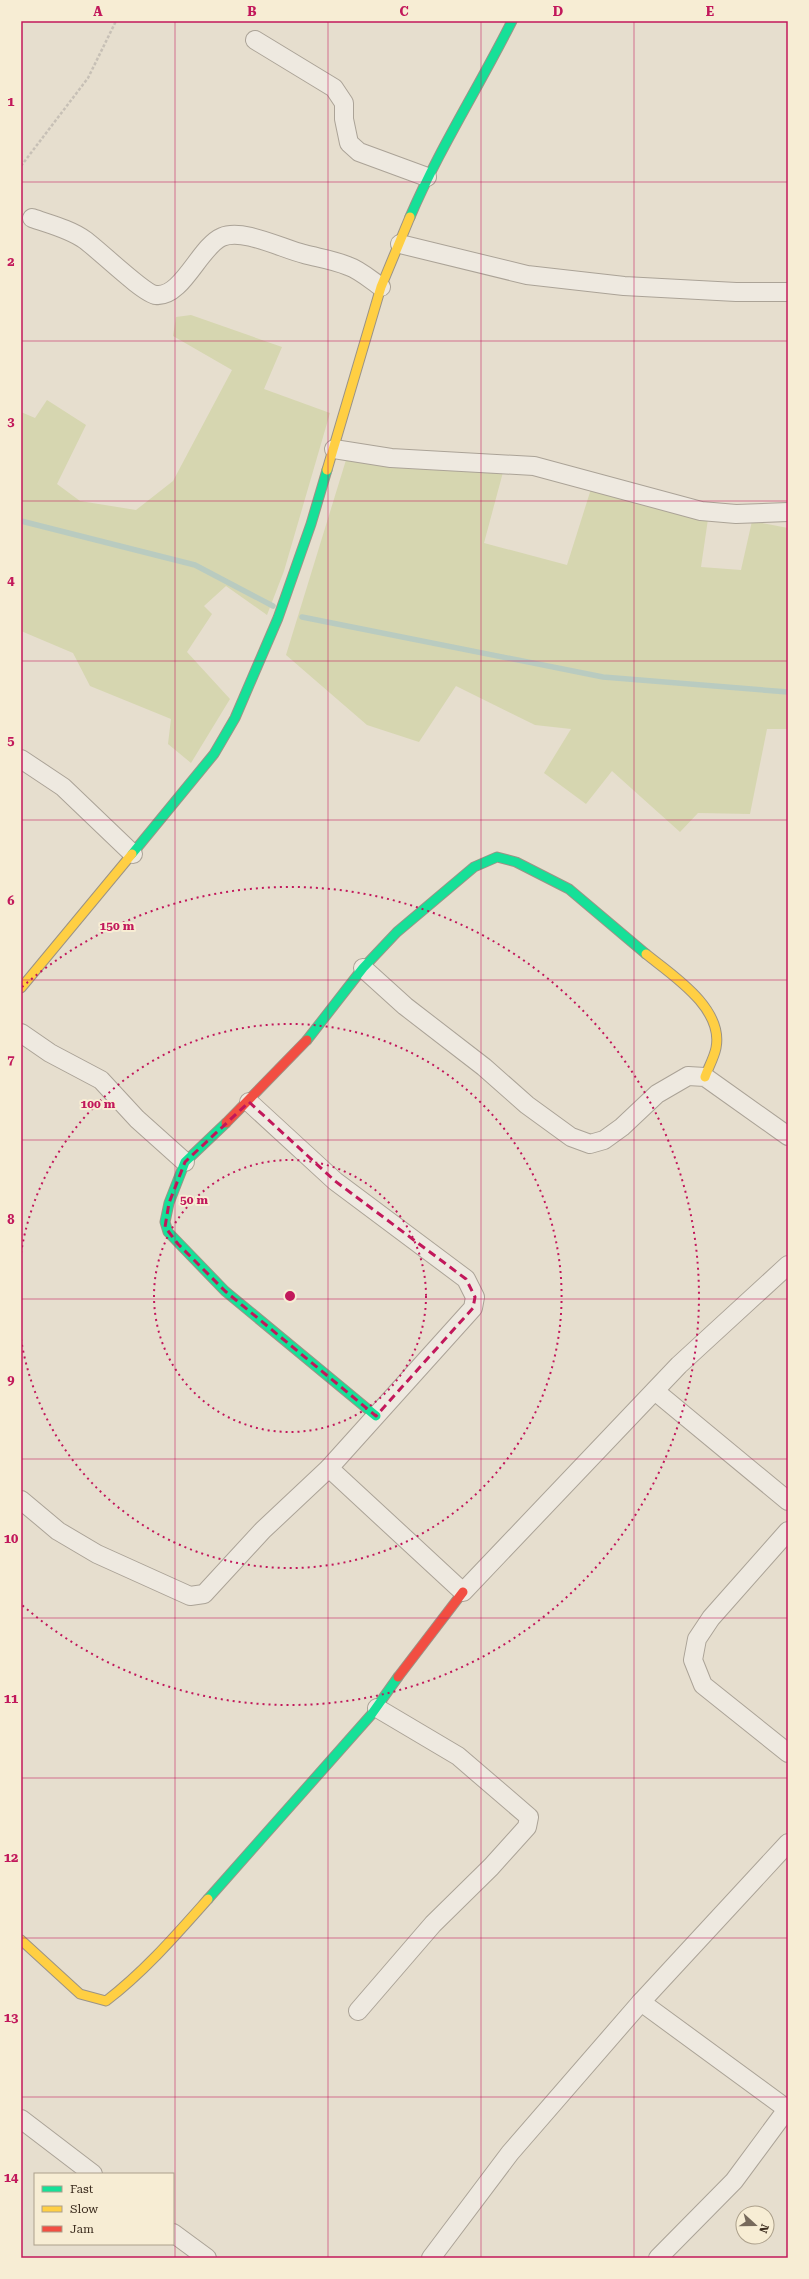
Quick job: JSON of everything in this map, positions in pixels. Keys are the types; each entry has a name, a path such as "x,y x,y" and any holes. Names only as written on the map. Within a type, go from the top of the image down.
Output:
{"street":[{"path":"21,988 214,754 235,718 278,618 311,524 381,287 427,177 484,77 512,21"},
{"path":"254,40 334,88 344,103 344,119 349,143 359,152 427,177"},
{"path":"32,218 83,238 130,278 155,295 165,295 180,283 215,242 223,236 233,235 254,238 302,254 349,266 381,287"},
{"path":"400,244 527,275 624,286 736,292 788,292"},
{"path":"334,449 390,458 534,466 701,511 736,514 788,512"},
{"path":"21,759 63,787 133,854"},
{"path":"376,1416 225,1291 168,1232 165,1227 166,1215 185,1162 249,1102 300,1049 363,968 397,932 474,866 497,857 516,862 569,889 699,998 714,1024 716,1047 705,1076"},
{"path":"363,968 405,1006 484,1067 527,1105 571,1137 590,1144 604,1140 622,1127 657,1094 688,1076 705,1076 788,1136"},
{"path":"21,1033 50,1053 101,1080 137,1119 185,1162"},
{"path":"21,1500 58,1531 98,1554 181,1592 197,1597 204,1594 263,1530 329,1468 473,1308 475,1297 466,1279 335,1181 249,1102"},
{"path":"21,1940 80,1994 106,2001 128,1985 158,1954 377,1708 424,1641 463,1592 679,1366 788,1265"},
{"path":"655,1391 788,1501"},
{"path":"329,1468 463,1592"},
{"path":"788,1531 711,1618 696,1639 693,1660 703,1685 788,1753"},
{"path":"358,2011 433,1924 491,1867 527,1827 529,1817 458,1756 377,1708"},
{"path":"431,2258 510,2153 641,2002 788,1843"},
{"path":"641,2002 788,2108 734,2181 658,2258"},
{"path":"21,2120 92,2173"},
{"path":"174,2234 207,2258"}],"path":[{"path":"21,166 88,78 116,21"}],"highlighted area":[{"path":"249,1102 335,1181 466,1279 475,1297 473,1308 376,1416 225,1291 178,1244 165,1227 169,1203 185,1162"}],"green space":[{"path":"191,315 282,347 264,389 330,413 284,571 267,615 226,586 204,606 212,614 187,652 230,699 191,763 168,744 171,719 90,686 73,653 21,631 21,412 35,418 47,400 86,425 57,484 80,501 136,510 173,481 232,370 173,336 176,317"},
{"path":"350,447 399,449 506,461 484,543 567,565 591,489 708,519 701,567 741,570 752,521 788,528 788,729 767,729 750,814 698,813 680,832 612,771 586,804 544,773 571,729 535,725 456,686 419,742 367,725 286,655"}],"waterway":[{"path":"21,521 195,565 273,606"},
{"path":"302,617 603,677 788,692"}],"traffic: fast":[{"path":"410,217 446,143 512,21"},
{"path":"132,854 214,754 235,718 278,618 311,524 327,470"},
{"path":"307,1040 363,968 397,932 474,867 497,857 516,862 569,889 646,954"},
{"path":"226,1123 185,1162 169,1203 165,1222 168,1232 225,1291 376,1416"},
{"path":"208,1899 371,1715 398,1677"}],"traffic: slow":[{"path":"327,470 381,287 410,217"},
{"path":"21,988 132,854"},
{"path":"646,954 682,982 704,1006 712,1019 716,1033 716,1048 705,1077"},
{"path":"21,1940 80,1994 106,2001 147,1965 208,1899"}],"traffic: jam":[{"path":"226,1123 307,1040"},
{"path":"398,1677 463,1592"}]}
